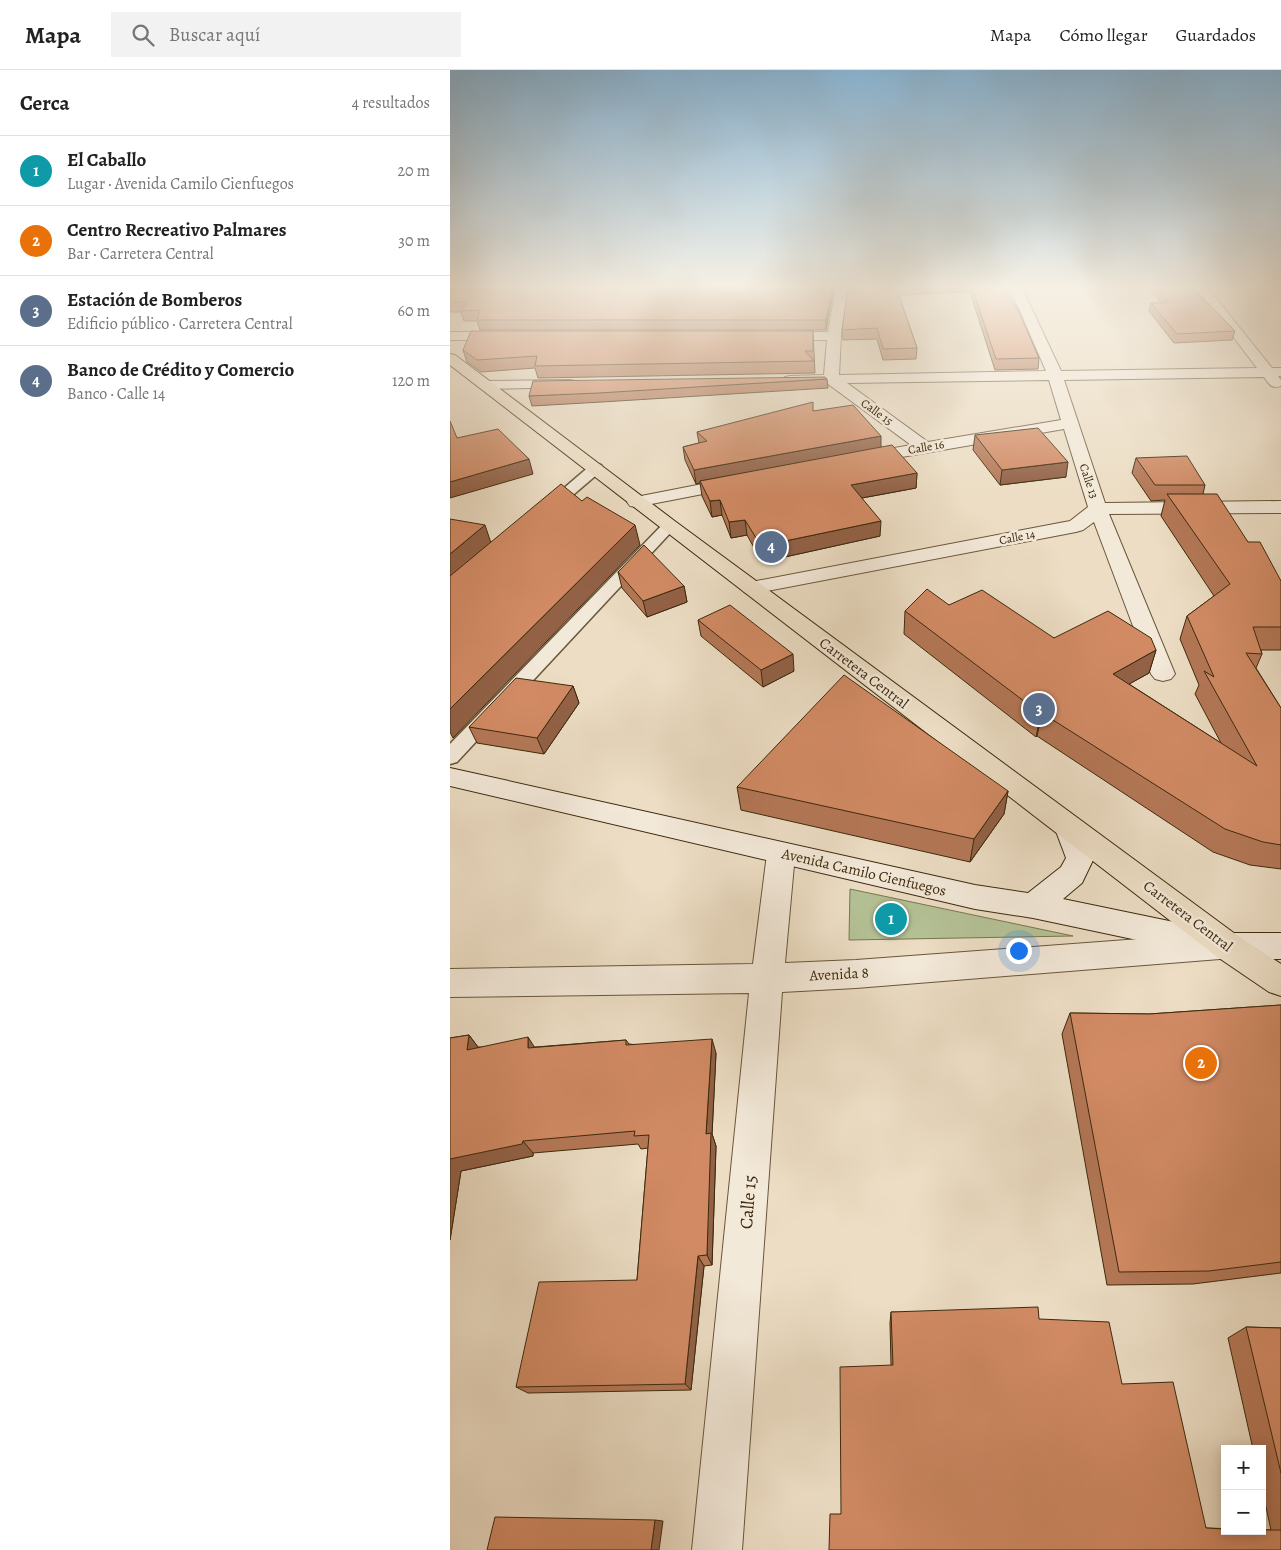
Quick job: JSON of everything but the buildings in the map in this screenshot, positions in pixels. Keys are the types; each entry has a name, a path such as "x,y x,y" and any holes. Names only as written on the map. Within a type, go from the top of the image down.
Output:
{"highway":[{"name":"Carretera Central","path":"451,360 596,468 636,502 1227,946 1281,982"}],"street":[{"path":"831,379 833,357"},
{"name":"Calle 13","path":"1047,357 1055,375 1098,509 1163,674"},
{"path":"1261,357 1274,372 1281,389"},
{"path":"772,380 1274,372"},
{"name":"Calle 15","path":"831,379 924,447"},
{"path":"485,386 584,384"},
{"name":"Calle 16","path":"847,461 1069,423"},
{"path":"636,502 751,480"},
{"path":"1098,509 1281,507"},
{"name":"Calle 14","path":"752,588 1076,526 1098,509"},
{"name":"Avenida Camilo Cienfuegos","path":"450,777 975,897 1033,906 1227,946 1281,946"},
{"path":"1033,906 1072,876 1080,858 1068,826"},
{"name":"Calle 15","path":"717,1550 767,978 781,854"},
{"name":"Avenida 8","path":"450,983 767,978 856,974 1227,946"}],"lane":[{"path":"537,518 596,468"},
{"path":"450,757 669,526"}],"green space":[{"path":"850,889 1073,936 849,940"}],"place":[{"name":"Banco de Crédito y Comercio","path":"771,547"},
{"name":"Estación de Bomberos","path":"1039,709"},
{"name":"El Caballo","path":"891,919"},
{"name":"Centro Recreativo Palmares","path":"1201,1063"}]}
